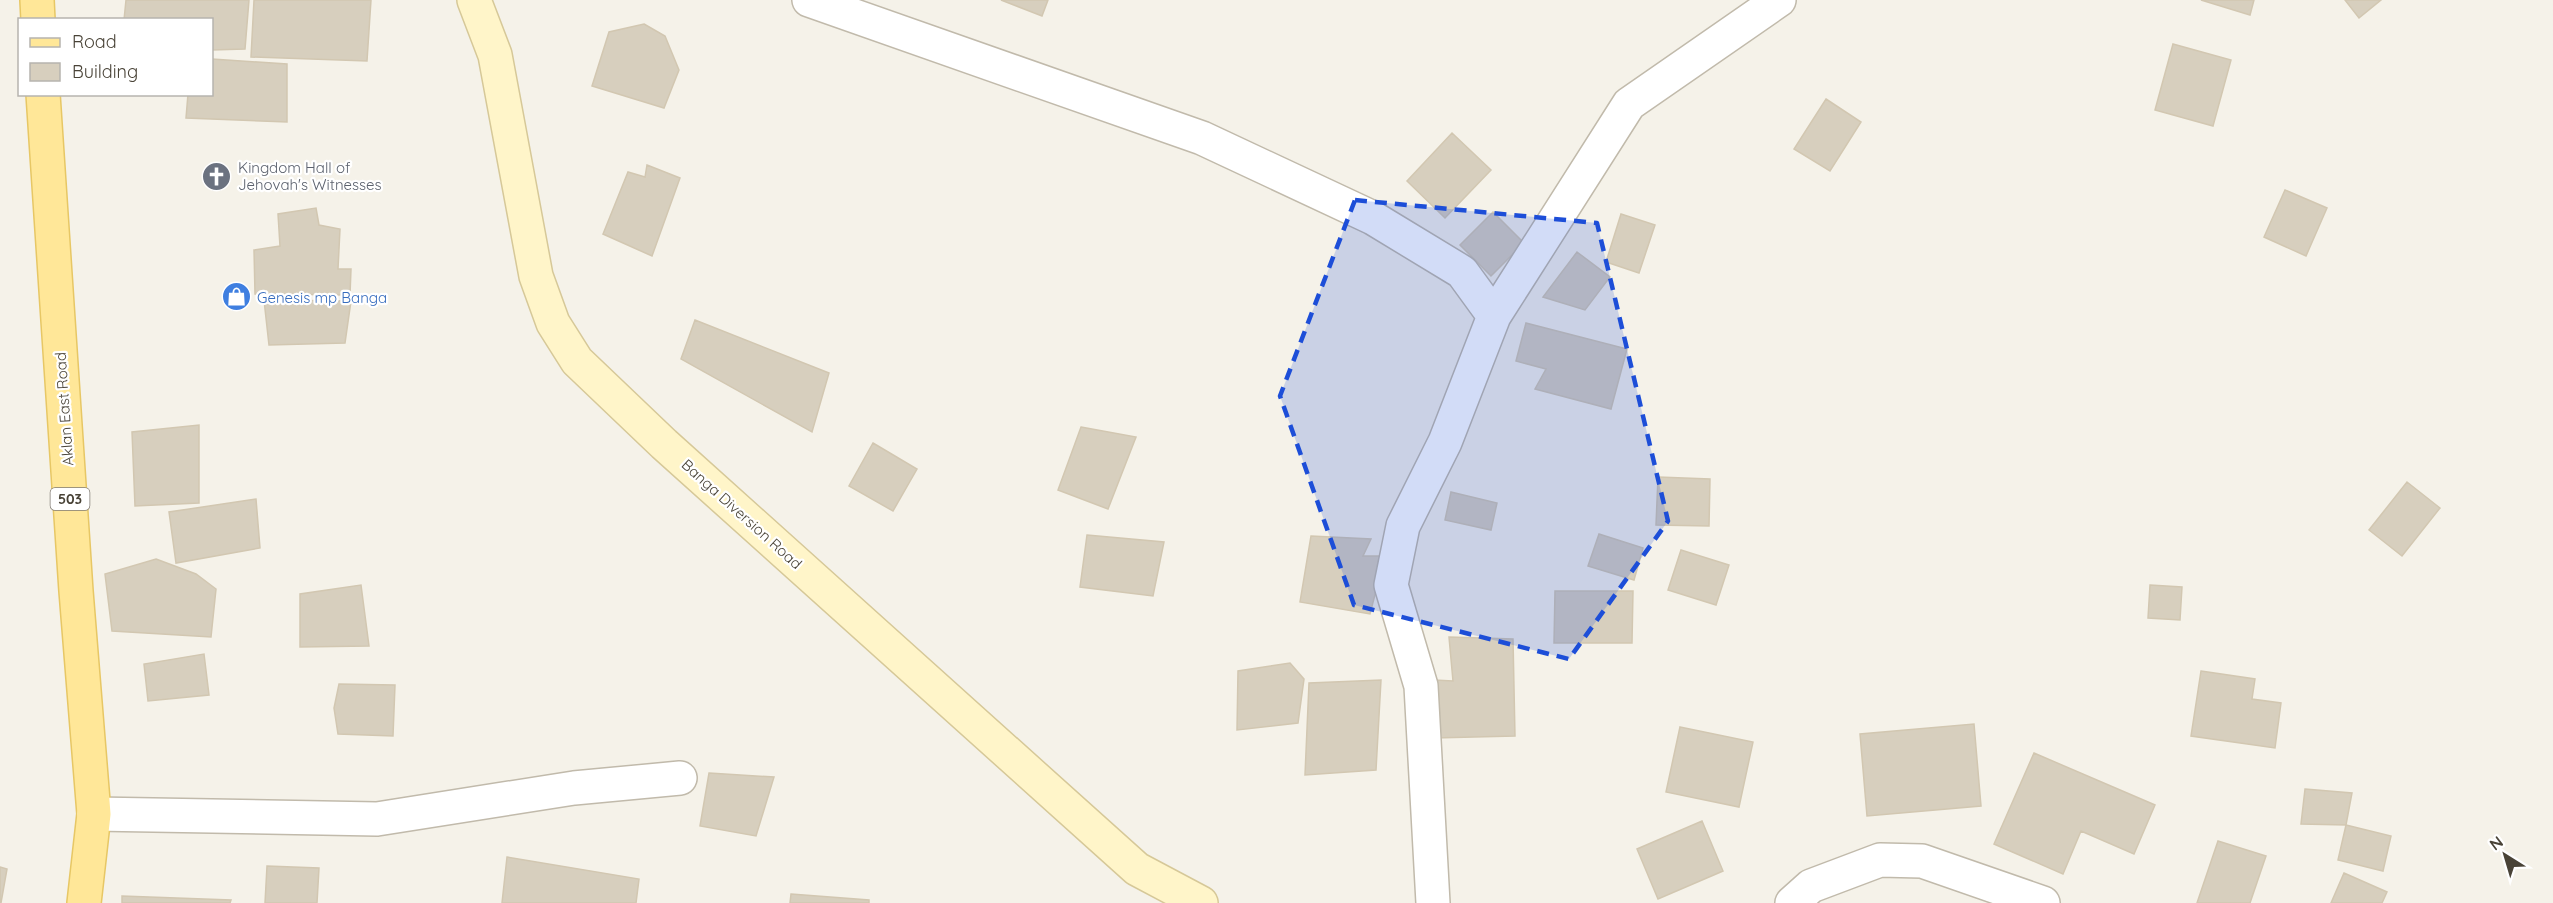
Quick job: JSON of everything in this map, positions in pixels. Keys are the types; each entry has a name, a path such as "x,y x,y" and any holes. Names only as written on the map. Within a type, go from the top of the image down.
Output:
{"main road":[{"path":"37,0 38,18"},
{"name":"Banga Diversion Road","path":"474,0 495,55 536,276 553,323 577,361 664,444 1137,869 1202,903"},
{"name":"Aklan East Road","path":"43,96 76,591 94,814 84,903"}],"street":[{"path":"809,0 1202,138 1373,219 1462,272 1494,316"},
{"path":"1433,903 1421,686 1391,585 1403,526 1444,442 1494,316 1629,104 1779,0"},
{"path":"94,814 377,819 574,788 680,778"},
{"path":"1792,903 1811,886 1880,860 1922,861 2043,903"}],"highlighted area":[{"path":"1355,200 1597,223 1668,521 1569,659 1354,605 1280,396"}],"building":[{"path":"126,0 249,0 245,49 213,50 213,18 124,18"},
{"path":"254,0 371,0 367,61 251,57"},
{"path":"1001,0 1048,0 1042,16"},
{"path":"2201,0 2254,0 2250,15"},
{"path":"2345,0 2381,0 2359,18"},
{"path":"644,24 665,36 679,70 664,108 592,86 609,32"},
{"path":"2173,44 2231,60 2213,126 2155,110"},
{"path":"213,59 287,64 287,122 186,118 188,96 213,96"},
{"path":"1826,99 1861,122 1830,171 1794,149"},
{"path":"1452,133 1491,170 1445,218 1407,181"},
{"path":"647,165 680,178 652,256 603,234 628,172 645,177"},
{"path":"2285,190 2327,208 2306,256 2264,237"},
{"path":"316,208 319,225 340,229 338,269 351,269 350,295 255,294 254,250 280,246 278,214"},
{"path":"1493,212 1524,243 1491,276 1460,245"},
{"path":"1621,214 1655,225 1639,273 1606,262"},
{"path":"1577,252 1610,277 1585,310 1543,297"},
{"path":"264,300 351,301 345,343 269,345"},
{"path":"695,320 829,373 812,432 681,359"},
{"path":"1526,323 1627,349 1611,409 1535,389 1546,369 1516,361"},
{"path":"199,425 199,503 135,506 132,432"},
{"path":"1081,427 1136,437 1108,509 1058,490"},
{"path":"873,443 917,469 893,511 849,486"},
{"path":"1658,477 1710,479 1709,526 1656,525"},
{"path":"2407,482 2440,508 2402,556 2369,530"},
{"path":"1451,492 1497,503 1491,530 1445,520"},
{"path":"256,499 260,548 176,563 169,512"},
{"path":"1599,534 1643,548 1634,580 1588,566"},
{"path":"1087,535 1164,542 1153,596 1080,587"},
{"path":"1311,536 1371,539 1363,556 1385,556 1370,614 1300,602"},
{"path":"1681,550 1729,565 1716,605 1668,590"},
{"path":"156,559 196,574 216,589 211,637 112,631 105,574"},
{"path":"361,585 369,646 300,647 300,594"},
{"path":"2150,585 2182,587 2180,620 2148,618"},
{"path":"1555,591 1633,591 1632,643 1554,643"},
{"path":"1449,637 1513,639 1515,736 1434,738 1435,680 1453,681"},
{"path":"204,654 209,695 148,701 144,664"},
{"path":"1290,663 1304,679 1298,723 1237,730 1238,671"},
{"path":"2201,671 2255,679 2252,699 2281,703 2275,748 2191,736"},
{"path":"1381,680 1376,770 1305,775 1309,683"},
{"path":"339,684 395,685 393,736 338,734 334,708"},
{"path":"1974,724 1981,806 1867,816 1860,734"},
{"path":"1680,727 1753,742 1739,807 1666,792"},
{"path":"2034,753 2155,805 2134,854 2081,831 2063,874 1994,844"},
{"path":"709,773 774,777 756,836 700,826"},
{"path":"2305,789 2352,793 2346,825 2301,824"},
{"path":"1702,821 1723,871 1658,899 1637,849"},
{"path":"2346,825 2391,836 2383,871 2338,860"},
{"path":"2218,841 2266,856 2250,903 2197,903"},
{"path":"507,857 639,879 636,903 502,903"},
{"path":"267,866 319,868 317,903 265,903"},
{"path":"0,867 7,869 1,903 0,903"},
{"path":"2344,873 2387,892 2382,903 2331,903"},
{"path":"791,894 869,900 869,903 790,903"},
{"path":"122,896 231,900 230,903 122,903"}],"place":[{"name":"Kingdom Hall of Jehovah's Witnesses","path":"217,176"},
{"name":"Genesis mp Banga","path":"236,297"}]}
